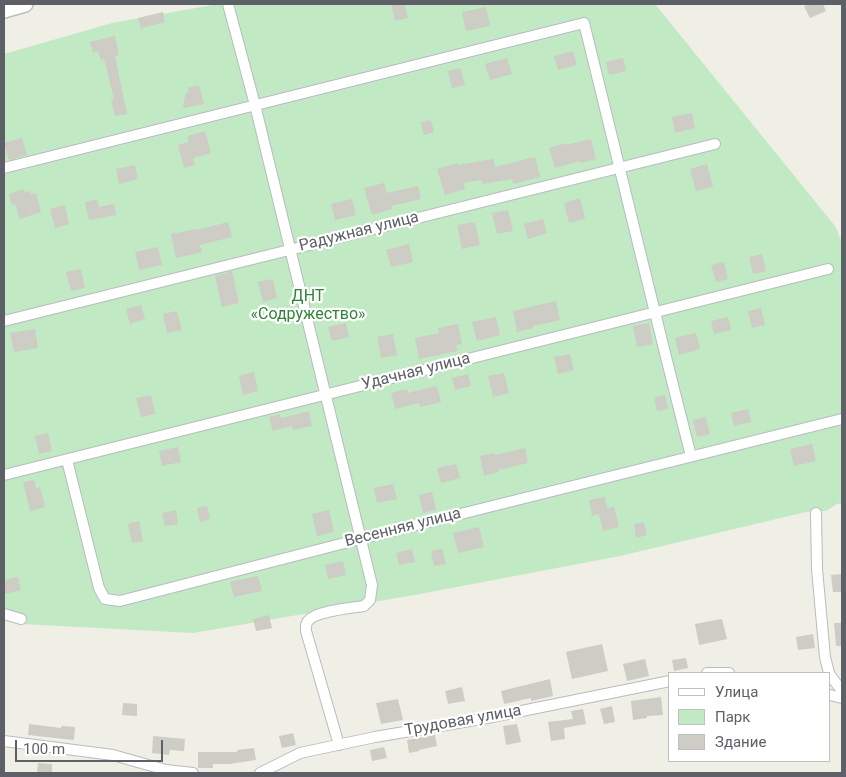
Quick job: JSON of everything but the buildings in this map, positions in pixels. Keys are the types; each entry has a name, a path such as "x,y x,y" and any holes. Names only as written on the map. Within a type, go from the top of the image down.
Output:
{"street":[{"path":"4,10 25,4"},
{"path":"228,4 255,105 372,585 370,600 364,606 317,614 309,619 306,624 306,632 339,745"},
{"path":"4,168 584,23 691,456"},
{"name":"Радужная улица","path":"4,321 715,144"},
{"name":"Удачная улица","path":"4,475 828,269"},
{"name":"Весенняя улица","path":"67,460 99,588 105,599 120,601 842,419"},
{"path":"816,513 817,569 825,657 829,672"},
{"path":"4,614 21,619"},
{"path":"831,677 842,691"},
{"name":"Трудовая улица","path":"260,773 300,753 668,681"},
{"path":"4,741 113,755 166,770 193,773"}],"green space":[{"name":"ДНТ «Содружество»","path":"218,4 655,4 835,226 842,242 842,503 826,511 806,512 620,556 420,594 193,633 22,624 4,608 4,54 112,23"}]}
